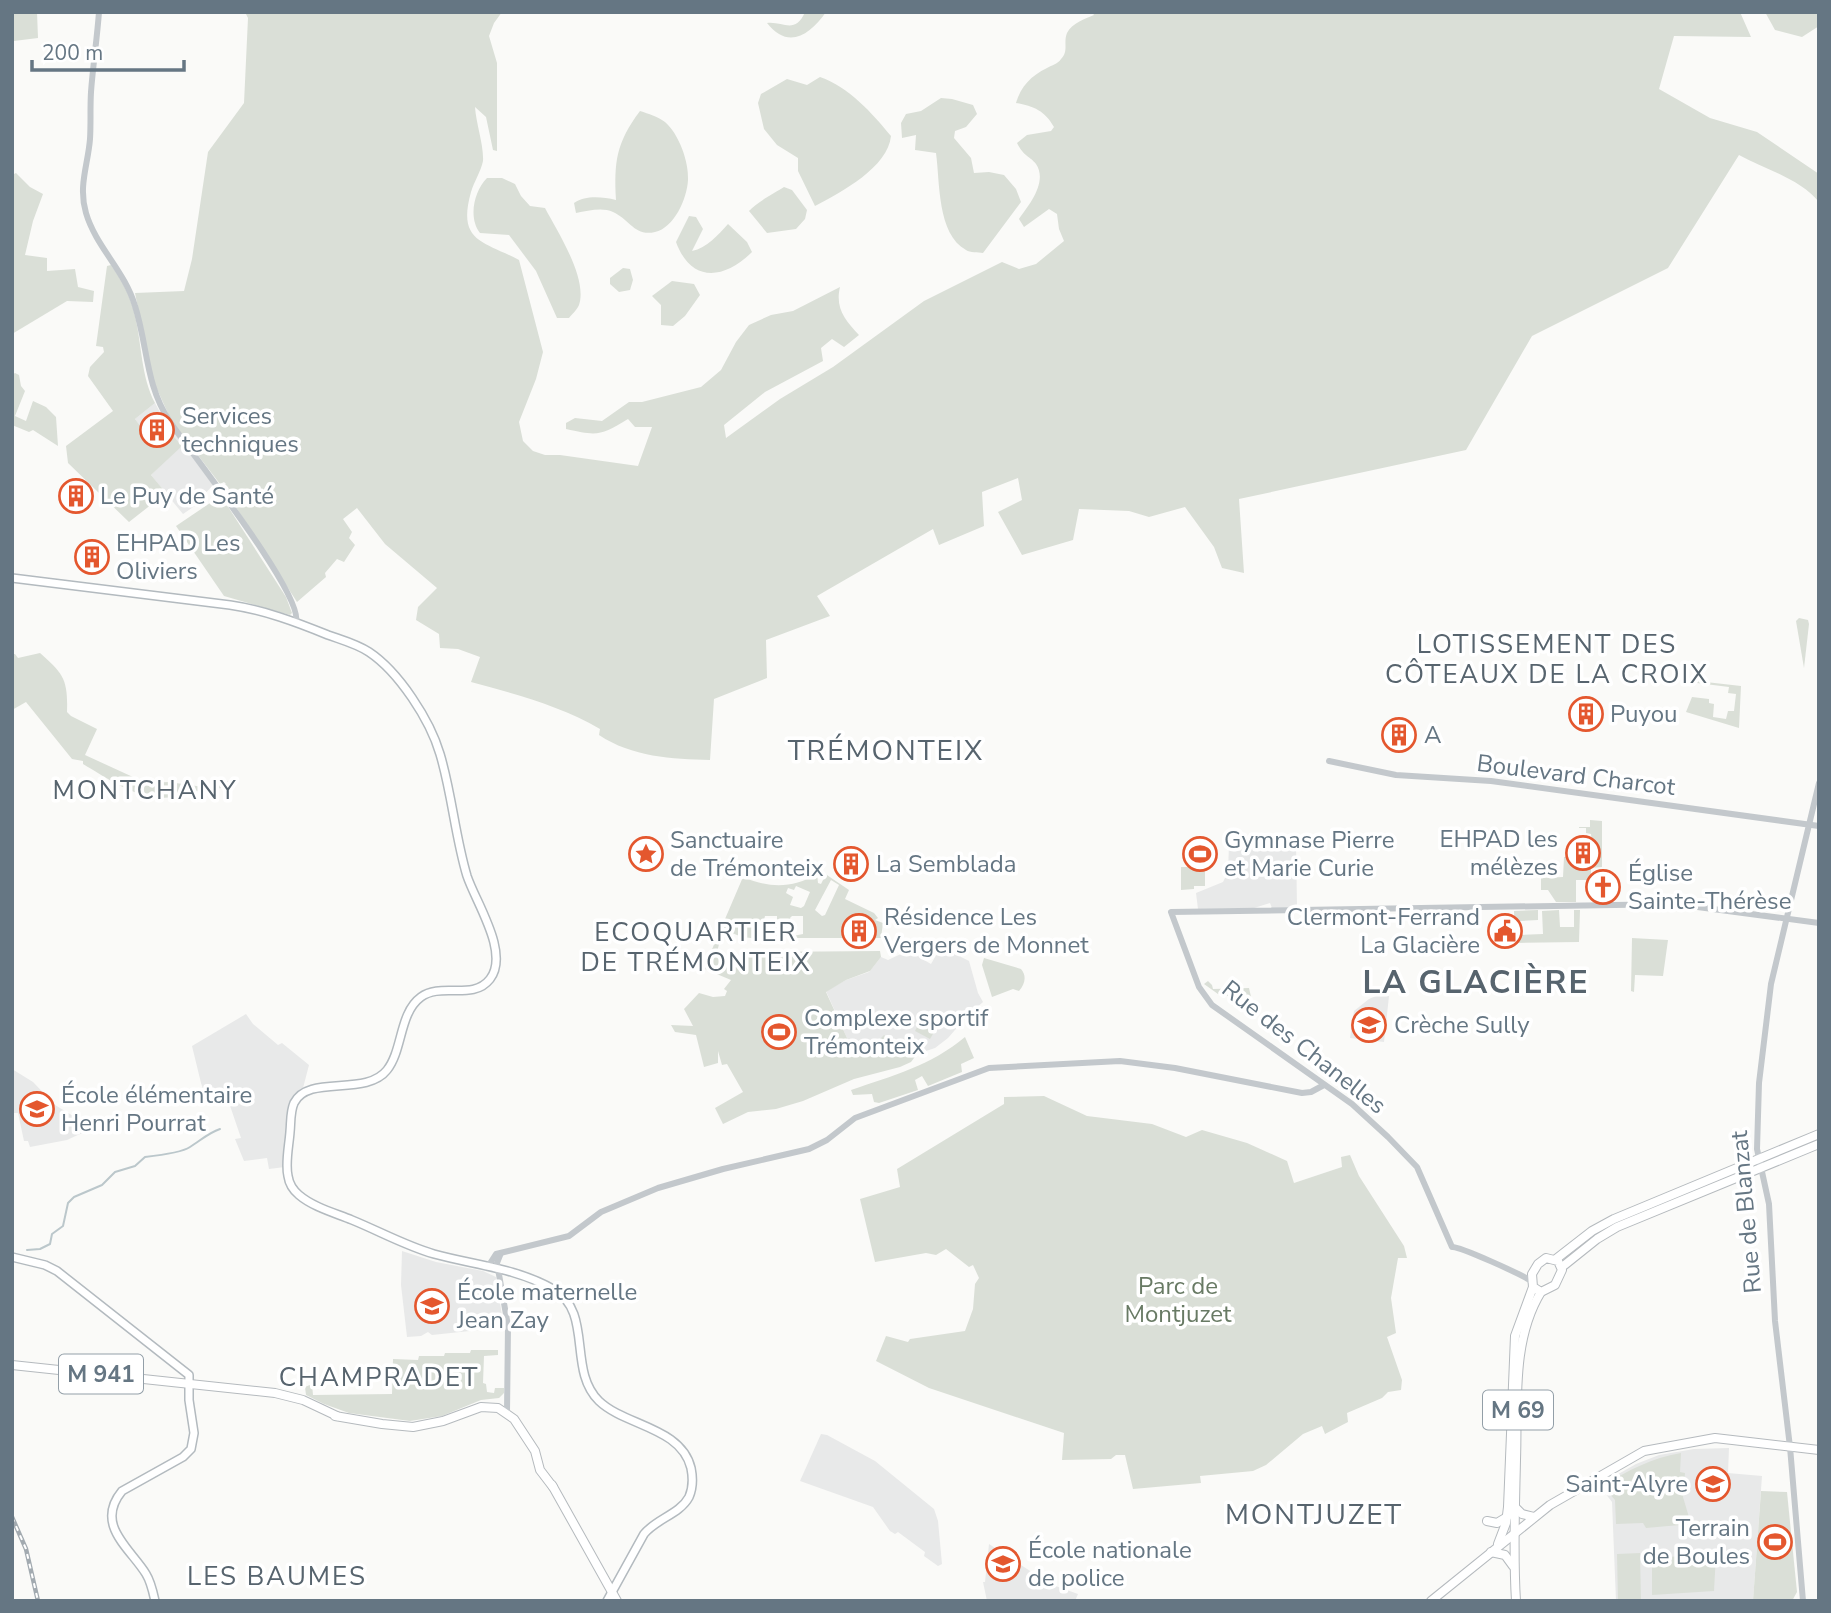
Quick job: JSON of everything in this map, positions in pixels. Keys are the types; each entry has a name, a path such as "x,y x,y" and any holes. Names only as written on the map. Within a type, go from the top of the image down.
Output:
{"main road":[{"path":"12,578 239,606 296,622 362,648 385,666 398,679 437,744 464,864 497,951 493,974 478,988 431,992 418,999 411,1009 390,1065 377,1079 366,1083 311,1090 298,1097 292,1110 287,1175 297,1194 319,1206 429,1252 489,1265 552,1288 566,1299 575,1318 581,1368 592,1393 611,1410 671,1440 682,1449 689,1461 692,1483 689,1497 679,1508 652,1524 609,1596"},
{"path":"1562,1267 1617,1227 1819,1134"},
{"path":"1556,1259 1562,1267 1562,1274 1555,1285 1549,1290 1535,1286 1534,1270 1543,1260 1556,1259 1592,1231 1614,1219 1758,1163 1819,1144"},
{"path":"12,1257 45,1265 57,1271 189,1375 189,1400 194,1433 191,1449 179,1460 125,1489 119,1495 113,1515 121,1545 146,1575 155,1601"},
{"name":"M 69","path":"1516,1601 1514,1533 1522,1339 1535,1286"},
{"name":"M 69","path":"1494,1549 1507,1517 1515,1336 1535,1286"},
{"name":"M 941","path":"12,1366 275,1393 317,1411 337,1416 413,1427 455,1418 481,1407 498,1408"},
{"path":"498,1408 514,1419 609,1596 617,1601"},
{"path":"1431,1601 1558,1500 1644,1451 1681,1443 1710,1441 1819,1450"},
{"path":"1515,1507 1522,1514 1534,1517"},
{"path":"1487,1521 1497,1522 1507,1517"},
{"path":"1494,1549 1505,1555 1514,1568"}],"street":[{"path":"99,12 91,95 90,141 82,181 82,196 92,231 117,268 136,307 149,378 159,402 283,586 298,614 296,622"},
{"name":"Boulevard Charcot","path":"1329,761 1396,775 1491,781 1819,826"},
{"name":"Rue de Blanzat","path":"1803,1601 1790,1447 1774,1312 1769,1204 1758,1163 1759,1083 1771,984 1819,783"},
{"name":"Rue des Chanelles","path":"1535,1286 1521,1274 1497,1266 1462,1248 1452,1247 1417,1167 1363,1114 1212,1005 1199,987 1171,912 1675,904 1785,919"},
{"path":"1785,919 1819,923"},
{"path":"489,1265 496,1254 502,1251 569,1236 601,1212 658,1188 809,1149 827,1140 855,1118 989,1068 1121,1061 1175,1068 1301,1093 1311,1092 1324,1085"},
{"path":"502,1251 498,1259 508,1320 507,1412"},
{"path":"1521,1274 1534,1270"},
{"path":"498,1408 508,1394"}],"shaded area":[{"path":"155,403 163,418 213,485 203,496 205,499 183,514 151,475 181,446 157,449 135,419"},
{"path":"1296,842 1297,907 1272,908 1270,903 1254,908 1198,909 1196,893 1223,882 1228,872 1229,844 1256,843 1258,853 1258,843"},
{"path":"938,952 961,954 961,957 969,961 983,1002 935,1048 917,1054 885,1035 874,1046 853,1047 826,991 869,972 881,957 888,960 903,953 922,954 925,955 924,960 931,964"},
{"name":"Crèche Sully","path":"1376,996 1389,996 1384,1042 1350,1038 1354,1011"},
{"path":"246,1014 253,1024 278,1045 282,1043 309,1065 303,1088 294,1095 288,1105 285,1167 269,1169 267,1158 244,1161 235,1139 241,1138 226,1094 203,1089 201,1083 192,1046"},
{"name":"École élémentaire Henri Pourrat","path":"12,1069 33,1082 55,1105 93,1128 67,1140 30,1147 28,1141 24,1141 18,1113 14,1113"},
{"path":"402,1251 436,1262 483,1271 496,1277 503,1322 498,1328 432,1335 428,1332 421,1336 407,1337 401,1285"},
{"path":"821,1434 875,1461 934,1509 938,1521 942,1564 938,1566 924,1556 925,1552 898,1532 895,1534 890,1531 873,1507 800,1481"},
{"path":"1729,1448 1728,1473 1762,1476 1753,1601 1616,1601 1612,1502 1599,1485 1636,1464 1659,1455 1694,1449"},
{"name":"École nationale de police","path":"989,1544 1050,1584 1078,1594 1075,1601 987,1601 983,1582"}],"green space":[{"path":"12,12 37,12 38,38 12,39"},
{"path":"245,12 502,12 489,36 497,63 497,151 493,150 486,117 475,107 483,161 471,192 468,221 476,238 519,260 543,352 536,379 519,422 523,441 533,451 545,455 638,466 652,427 635,427 628,419 605,431 585,433 566,429 566,423 575,418 602,421 629,402 642,402 701,387 721,370 749,325 771,315 793,311 840,287 842,313 859,335 844,347 832,339 821,348 823,361 765,392 724,425 726,438 780,399 833,367 924,301 1002,262 1019,269 1036,264 1064,241 1057,214 1049,209 1024,227 1019,219 1036,193 1040,178 1036,164 1017,143 1027,135 1051,131 1054,127 1038,110 1016,103 1031,78 1060,61 1065,53 1067,33 1079,22 1094,15 1092,12 1740,12 1751,37 1674,36 1659,89 1710,118 1757,132 1819,174 1819,202 1792,181 1739,155 1668,268 1532,336 1466,450 1239,499 1244,573 1222,568 1214,547 1185,507 1149,517 1129,511 1079,509 1073,540 1022,555 998,512 1022,500 1018,478 982,492 984,526 939,545 933,529 817,596 830,616 766,640 767,678 714,699 710,760 667,757 625,748 599,735 600,729 570,714 537,701 471,682 480,657 458,649 440,648 439,634 416,620 418,607 437,588 385,544 357,508 343,519 352,532 349,538 355,545 344,562 337,559 325,573 326,577 297,602 223,487 226,484 220,484 171,420 152,378 135,293 184,291 192,259 208,152 244,103 248,18"},
{"path":"805,12 826,12 806,33 798,36 783,36 767,23 793,25"},
{"path":"1765,12 1819,12 1819,26 1802,37 1775,30"},
{"path":"820,77 850,94 891,136 882,158 873,168 838,194 815,206 798,171 798,158 777,145 764,129 758,103 761,94 787,79 807,85"},
{"path":"941,98 973,105 977,114 966,127 955,131 954,138 971,158 974,173 1004,175 1016,189 1021,202 983,253 966,250 950,232 942,206 936,153 915,150 916,135 902,138 901,123 906,114 921,111"},
{"path":"640,111 659,118 670,127 682,149 688,173 685,196 674,219 662,229 648,233 637,230 619,215 609,211 576,213 574,203 589,198 616,200 618,153 626,133"},
{"path":"16,173 30,187 43,194 25,255 47,258 47,271 75,269 78,287 94,291 93,302 67,301 12,334 12,175"},
{"path":"487,178 502,178 515,184 530,206 545,208 570,255 579,282 579,305 569,318 557,318 536,271 509,235 480,233 476,227 474,205 482,183"},
{"path":"784,187 792,190 807,210 805,219 796,229 767,233 749,211"},
{"path":"689,216 696,217 703,229 692,251 707,244 728,224 747,242 752,252 720,272 699,271 682,255 676,242"},
{"path":"111,265 126,289 133,309 144,372 155,403 135,419 157,448 172,435 182,446 151,475 166,493 129,522 68,463 66,446 113,411 88,376 90,367 104,352 103,347 96,346 107,266"},
{"path":"623,268 630,269 633,280 630,290 619,292 610,284 610,278"},
{"path":"672,281 694,284 700,295 685,316 673,326 661,325 661,305 652,296"},
{"path":"12,375 19,375 25,391 15,416 26,421 33,401 46,407 56,417 58,446 33,430 29,432 12,425"},
{"path":"213,501 225,502 286,597 292,613 290,615 224,596 176,526"},
{"path":"1799,618 1808,620 1809,624 1804,668 1796,621"},
{"path":"40,653 63,678 67,692 67,712 97,729 85,755 146,783 169,782 203,787 228,781 234,783 222,788 162,798 126,789 83,764 83,761 72,759 26,702 12,710 12,654 18,658"},
{"path":"1697,681 1741,686 1739,728 1686,712 1692,697 1709,699 1709,703 1714,704 1713,717 1726,719 1728,711 1734,711 1736,694 1728,693 1729,687"},
{"path":"1590,820 1602,821 1602,867 1591,868 1591,880 1576,880 1576,902 1556,902 1548,890 1541,890 1541,878 1563,877 1564,857 1581,856 1588,863 1598,854 1592,847 1591,834 1586,833 1586,828 1579,828 1590,827"},
{"path":"1181,867 1205,867 1205,886 1181,890"},
{"path":"821,871 849,890 845,899 874,913 878,918 875,920 883,923 881,938 791,938 791,933 783,936 778,933 778,939 755,939 734,934 722,926 743,877 771,885 798,882 817,874 818,883 821,884 824,878","holes":["831,880 839,885 825,915 822,916 815,910","796,886 810,892 801,908 790,905 793,897 786,893 788,888 794,890","765,916 777,916 777,921 791,921 792,916 803,916 803,934 793,936 792,928 776,928 776,936 766,935 763,924"]},
{"path":"1538,910 1538,920 1520,921 1520,935 1543,934 1542,911 1559,910 1560,927 1574,927 1574,910 1580,910 1579,942 1515,943 1514,911"},
{"path":"1632,938 1668,940 1663,976 1635,975 1634,992 1631,991"},
{"name":"Complexe sportif Trémonteix","path":"715,942 719,944 716,957 740,967 747,952 880,951 881,957 870,971 846,980 826,992 853,1047 874,1045 884,1035 917,1054 911,1062 900,1067 854,1079 803,1101 776,1109 748,1112 723,1124 715,1108 743,1092 727,1064 722,1065 718,1051 718,1063 704,1067 696,1035 675,1032 671,1025 693,1026 684,1009 699,993 713,997 725,996 727,991 724,989 731,980 700,967 705,956 709,957"},
{"path":"984,958 1021,969 1024,980 1019,991 1013,989 992,997 982,965"},
{"path":"1208,981 1213,989 1249,988 1252,1001 1218,994 1204,984"},
{"path":"925,1011 941,1020 930,1039 915,1031"},
{"path":"965,1037 974,1058 961,1064 962,1072 928,1086 922,1076 915,1080 918,1090 879,1103 874,1102 872,1094 853,1095 851,1090 925,1062"},
{"name":"Parc de Montjuzet","path":"1044,1096 1087,1116 1152,1124 1186,1137 1202,1130 1247,1143 1287,1161 1294,1183 1342,1167 1341,1157 1350,1155 1359,1176 1404,1246 1407,1258 1398,1258 1391,1298 1396,1333 1387,1337 1402,1380 1401,1390 1388,1392 1382,1398 1347,1413 1348,1422 1325,1434 1322,1426 1303,1434 1266,1465 1253,1471 1200,1476 1201,1483 1133,1489 1125,1455 1116,1455 1111,1459 1062,1460 1064,1433 929,1388 876,1361 886,1336 908,1342 910,1339 965,1331 973,1309 975,1284 979,1278 973,1265 969,1267 946,1249 936,1255 926,1253 875,1262 860,1199 900,1187 897,1169 1004,1104 1004,1097"},
{"path":"471,1350 498,1350 498,1355 484,1356 483,1383 486,1384 487,1392 494,1393 495,1388 504,1388 504,1393 499,1398 481,1400 442,1416 410,1421 349,1413 306,1395 305,1387 312,1384 313,1395 392,1394 393,1359 418,1360 419,1356 470,1353"},
{"path":"1681,1453 1680,1472 1685,1473 1683,1497 1691,1524 1646,1528 1643,1523 1616,1524 1615,1500 1603,1486 1640,1465"},
{"name":"Terrain de Boules","path":"1761,1491 1787,1492 1797,1592 1792,1601 1753,1601"},
{"path":"1640,1553 1641,1601 1618,1601 1617,1554"},
{"path":"1716,1554 1714,1591 1652,1595 1652,1558"}],"waterway":[{"path":"27,1250 40,1249 50,1244 52,1234 63,1226 68,1203 74,1197 102,1185 115,1172 135,1166 145,1157 186,1149 220,1129"}],"railway":[{"path":"12,1517 26,1549 38,1601"}],"place":[{"name":"Services techniques","path":"157,430"},
{"name":"Le Puy de Santé","path":"76,496"},
{"name":"EHPAD Les Oliviers","path":"92,557"},
{"name":"Puyou","path":"1586,714"},
{"name":"A","path":"1399,735"},
{"name":"EHPAD les mélèzes","path":"1583,853"},
{"name":"Sanctuaire de Trémonteix","path":"646,854"},
{"name":"Gymnase Pierre et Marie Curie","path":"1200,854"},
{"name":"La Semblada","path":"851,864"},
{"name":"Église Sainte-Thérèse","path":"1603,887"},
{"name":"Résidence Les Vergers de Monnet","path":"859,931"},
{"name":"Clermont-Ferrand La Glacière","path":"1505,931"},
{"name":"Crèche Sully","path":"1369,1025"},
{"name":"Complexe sportif Trémonteix","path":"779,1032"},
{"name":"École élémentaire Henri Pourrat","path":"37,1109"},
{"name":"École maternelle Jean Zay","path":"432,1306"},
{"name":"Saint-Alyre","path":"1713,1484"},
{"name":"Terrain de Boules","path":"1775,1542"},
{"name":"École nationale de police","path":"1003,1564"}],"district":[{"name":"LOTISSEMENT DES CÔTEAUX DE LA CROIX","path":"1547,659"},
{"name":"TRÉMONTEIX","path":"886,750"},
{"name":"MONTCHANY","path":"145,790"},
{"name":"ECOQUARTIER DE TRÉMONTEIX","path":"696,947"},
{"name":"LA GLACIÈRE","path":"1476,982"},
{"name":"CHAMPRADET","path":"379,1377"},
{"name":"MONTJUZET","path":"1314,1514"},
{"name":"LES BAUMES","path":"277,1576"}]}
